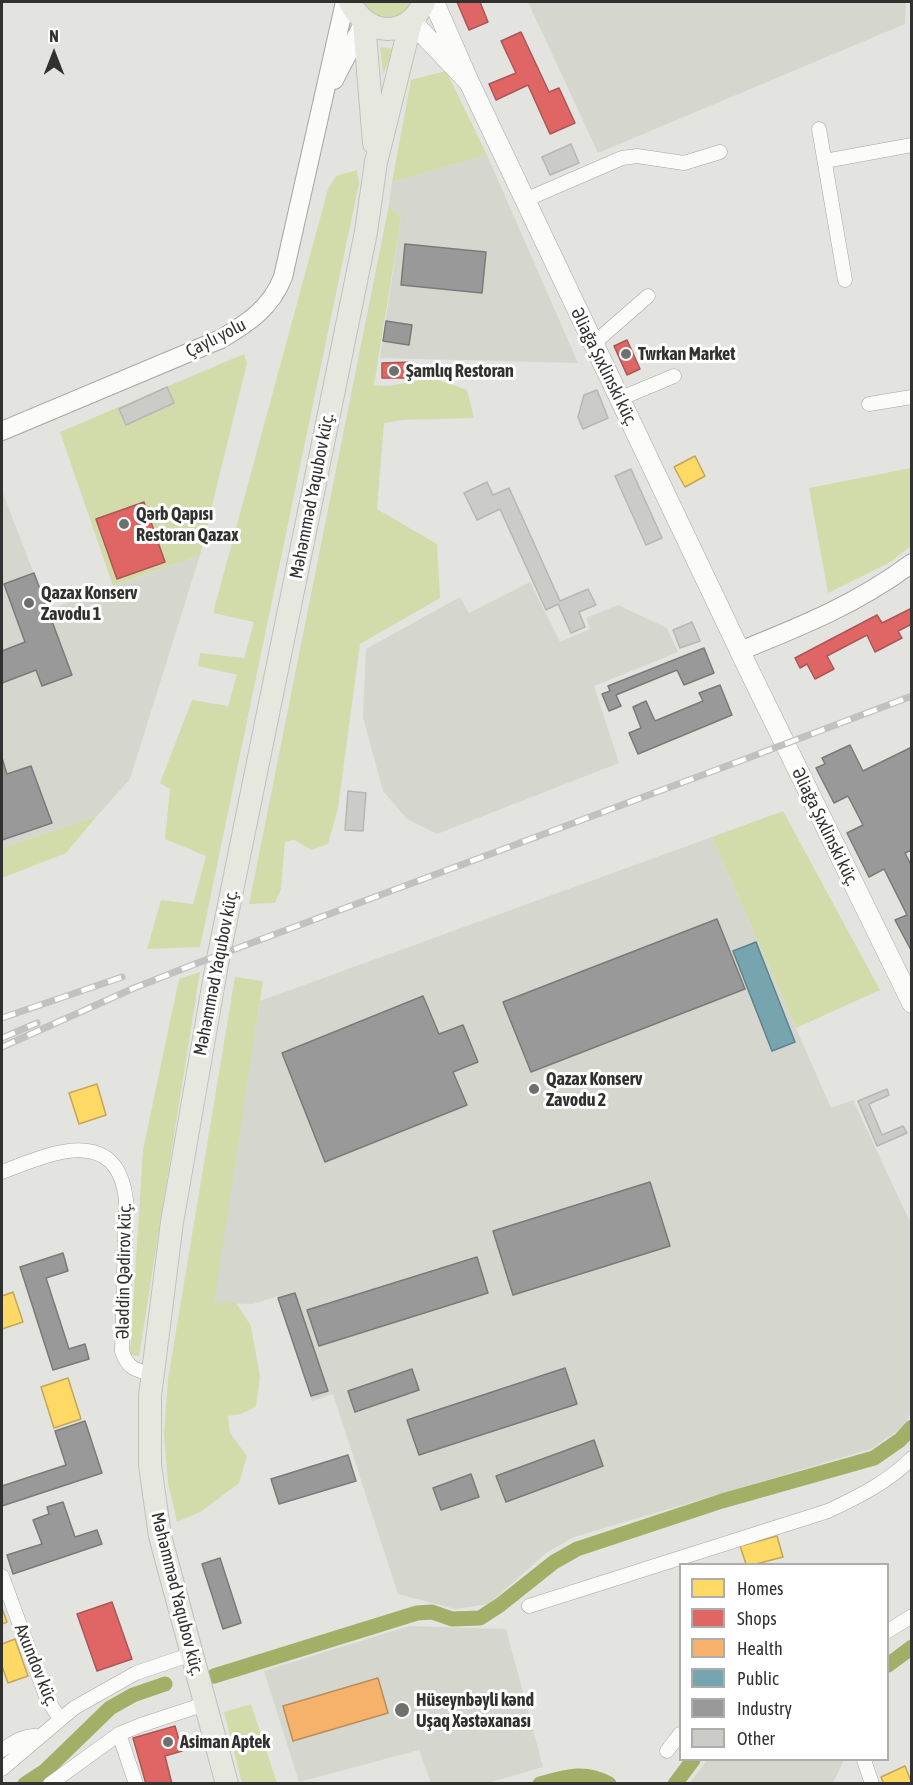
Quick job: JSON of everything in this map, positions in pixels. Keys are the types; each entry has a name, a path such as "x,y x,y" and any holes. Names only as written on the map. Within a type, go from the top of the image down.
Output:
{"main road":[{"path":"350,2 355,12 364,21 375,27 388,29 400,27 411,21 424,2"},
{"name":"Əliağa Şıxlinski küç.","path":"434,2 469,82 593,344 912,1003"},
{"path":"364,21 376,162"},
{"path":"411,21 469,82"},
{"path":"376,162 411,21"},
{"name":"Məhəmməd Yaqubov küç.","path":"227,1784 167,1565 154,1499 149,1443 152,1374 172,1222 217,964 366,232 376,162"}],"street":[{"path":"321,106 345,2"},
{"path":"321,106 364,21"},
{"name":"Çaylı yolu","path":"2,431 221,339 260,313 274,297 283,277 321,106"},
{"path":"819,129 845,280"},
{"path":"825,161 912,145"},
{"path":"525,200 622,158 638,156 684,163 720,152"},
{"path":"593,344 648,296"},
{"path":"620,399 674,376"},
{"path":"869,404 912,397"},
{"path":"740,651 820,619 858,598 912,563"},
{"name":"Ələddin Qədirov küç.","path":"2,1172 53,1153 74,1149 92,1151 117,1168 124,1183 126,1200 122,1351 128,1365 134,1370 152,1374"},
{"path":"529,1606 828,1511 866,1493 899,1471 912,1458"},
{"name":"Axundov küç.","path":"2,1576 47,1699 60,1719"},
{"path":"889,1631 912,1616"},
{"path":"2,1769 74,1708 136,1673 192,1654"},
{"path":"50,1784 119,1734 206,1704"},
{"path":"119,1734 136,1784"},
{"path":"2,1750 25,1737 33,1735 40,1737"},
{"path":"667,1751 679,1736"},
{"path":"864,1761 872,1784"}],"shaded area":[{"path":"528,2 906,2 905,24 598,153"},
{"path":"487,155 578,363 380,358 401,219 389,205 392,182"},
{"name":"Qazax Konserv Zavodu 1","path":"2,491 48,610 200,555 130,779 97,816 2,848"},
{"path":"530,582 560,642 590,629 586,618 618,605 667,628 678,652 594,686 619,763 437,834 407,819 383,791 363,717 366,649 460,597 469,613"},
{"path":"712,837 831,1108 853,1100 911,1224 911,1411 905,1426 871,1449 574,1537 546,1553 489,1604 455,1609 398,1594 333,1394 312,1401 278,1296 253,1304 213,1303 260,1001"},
{"name":"Hüseynbəyli kənd Uşaq Xəstəxanası","path":"409,1626 506,1629 543,1767 488,1783 431,1783 419,1750 299,1782 264,1671"},
{"path":"706,1761 844,1761 833,1783 690,1783"}],"green space":[{"path":"363,2 413,2 394,17 380,18 368,10"},
{"path":"380,47 394,49 383,74"},
{"path":"446,71 487,155 392,182 411,80"},
{"path":"357,170 359,183 200,947 147,949 161,900 193,904 206,856 165,839 170,789 160,783 192,700 228,706 237,675 198,666 200,653 244,658 254,622 213,613 328,189 336,176"},
{"path":"389,205 401,219 374,385 389,386 432,378 467,390 474,418 403,420 384,423 377,509 437,544 440,598 360,644 338,808 328,844 312,850 294,840 285,842 281,889 275,903 249,904"},
{"path":"244,354 247,363 200,555 113,586 60,432"},
{"path":"911,468 911,546 889,563 828,593 809,488"},
{"path":"783,811 880,990 796,1028 712,837"},
{"path":"97,816 66,853 2,878 2,848"},
{"path":"200,972 139,1356 130,1355 143,1150 179,979"},
{"path":"235,977 263,981 214,1303 236,1303 251,1326 260,1377 256,1407 241,1414 228,1416 230,1433 247,1456 239,1483 202,1511 177,1522 168,1483 164,1434 168,1379"},
{"path":"251,1704 277,1783 242,1783 224,1712"}],"building: Homes":[{"path":"695,456 705,476 685,487 674,467"},
{"path":"97,1084 106,1115 79,1124 69,1093"},
{"path":"13,1292 23,1322 2,1329 2,1296"},
{"path":"68,1378 81,1419 54,1428 41,1387"},
{"path":"777,1536 783,1557 760,1563 746,1563 740,1546"},
{"path":"2,1608 7,1622 2,1624"},
{"path":"15,1639 28,1676 8,1683 2,1666 2,1644"},
{"path":"905,1766 912,1784 884,1784 881,1777"}],"building: Shops":[{"path":"457,2 480,2 488,22 469,30"},
{"path":"521,32 549,92 559,88 575,123 550,134 528,85 496,100 489,84 516,73 501,41"},
{"path":"627,340 640,369 627,375 614,346"},
{"path":"412,362 412,378 382,378 382,363"},
{"path":"144,502 165,562 117,579 96,519"},
{"path":"912,608 912,624 898,631 902,638 875,652 867,635 827,656 834,669 815,679 807,664 800,668 795,658 877,615 882,623"},
{"path":"112,1602 132,1659 97,1671 77,1614"},
{"path":"175,1726 182,1751 165,1756 172,1784 146,1784 133,1738"}],"building: Health":[{"path":"378,1678 388,1713 293,1741 283,1706"}],"building: Public":[{"path":"756,942 795,1042 772,1051 733,951"}],"building: Industry":[{"path":"405,244 486,252 482,293 401,285"},
{"path":"386,321 412,325 409,345 383,341"},
{"path":"34,573 72,675 42,686 36,670 2,683 2,651 25,642 4,584"},
{"path":"704,648 714,673 684,685 677,670 616,695 621,706 609,711 602,694 610,691 608,686"},
{"path":"720,685 732,715 638,754 629,733 641,728 633,707 646,701 655,721 703,701 699,693"},
{"path":"850,745 863,771 912,747 912,850 905,853 912,867 912,952 895,920 907,915 884,869 869,877 847,833 863,825 848,796 834,803 816,768 825,764 822,758"},
{"path":"2,758 7,774 31,766 52,823 2,840"},
{"path":"717,919 745,989 531,1072 503,1002"},
{"path":"423,996 439,1034 463,1025 478,1062 453,1072 467,1105 325,1162 282,1053"},
{"path":"650,1182 670,1246 513,1295 493,1231"},
{"path":"63,1253 68,1271 46,1278 69,1349 85,1344 89,1359 53,1370 20,1267"},
{"path":"477,1257 488,1293 319,1346 307,1310"},
{"path":"295,1293 328,1391 311,1396 278,1298"},
{"path":"565,1368 577,1404 419,1455 407,1420"},
{"path":"412,1369 419,1390 355,1412 348,1391"},
{"path":"85,1421 102,1473 2,1506 2,1486 66,1465 55,1431"},
{"path":"594,1440 603,1466 506,1502 496,1476"},
{"path":"348,1455 356,1481 279,1504 271,1479"},
{"path":"471,1474 479,1497 441,1510 433,1488"},
{"path":"63,1502 75,1537 97,1530 102,1544 13,1574 7,1555 42,1544 33,1520 49,1514 47,1507"},
{"path":"220,1558 241,1623 223,1629 202,1564"}],"building: Other":[{"path":"571,144 579,163 550,175 542,157"},
{"path":"167,387 174,403 126,425 119,409"},
{"path":"597,390 608,418 583,429 578,417 584,395"},
{"path":"631,469 662,538 646,545 615,476"},
{"path":"487,482 493,495 509,488 560,601 588,589 596,605 579,612 585,627 571,633 558,604 546,610 500,509 477,520 464,493"},
{"path":"692,622 700,641 680,648 673,630"},
{"path":"348,791 366,793 363,831 345,830"},
{"path":"887,1089 889,1095 869,1104 882,1135 903,1126 907,1133 877,1146 858,1101"}],"waterway":[{"path":"214,1676 417,1613 432,1612 452,1619 480,1618 554,1562 577,1549 722,1501 874,1458 900,1440 912,1427"},
{"path":"889,1664 912,1647"},
{"path":"25,1784 45,1771 110,1708 133,1695 165,1684"},
{"path":"675,1784 692,1761"},
{"path":"540,1784 575,1776 592,1777 609,1784"}],"railway":[{"path":"2,1047 134,988 195,964 912,696"},
{"path":"2,1018 122,977"},
{"path":"2,1038 37,1023"}],"place":[{"name":"Twrkan Market","path":"626,354"},
{"name":"Şamlıq Restoran","path":"394,371"},
{"name":"Qərb Qapısı Restoran Qazax","path":"124,524"},
{"name":"Qazax Konserv Zavodu 1","path":"29,603"},
{"name":"Qazax Konserv Zavodu 2","path":"534,1089"},
{"name":"Hüseynbəyli kənd Uşaq Xəstəxanası","path":"402,1710"},
{"name":"Asiman Aptek","path":"168,1742"}]}
